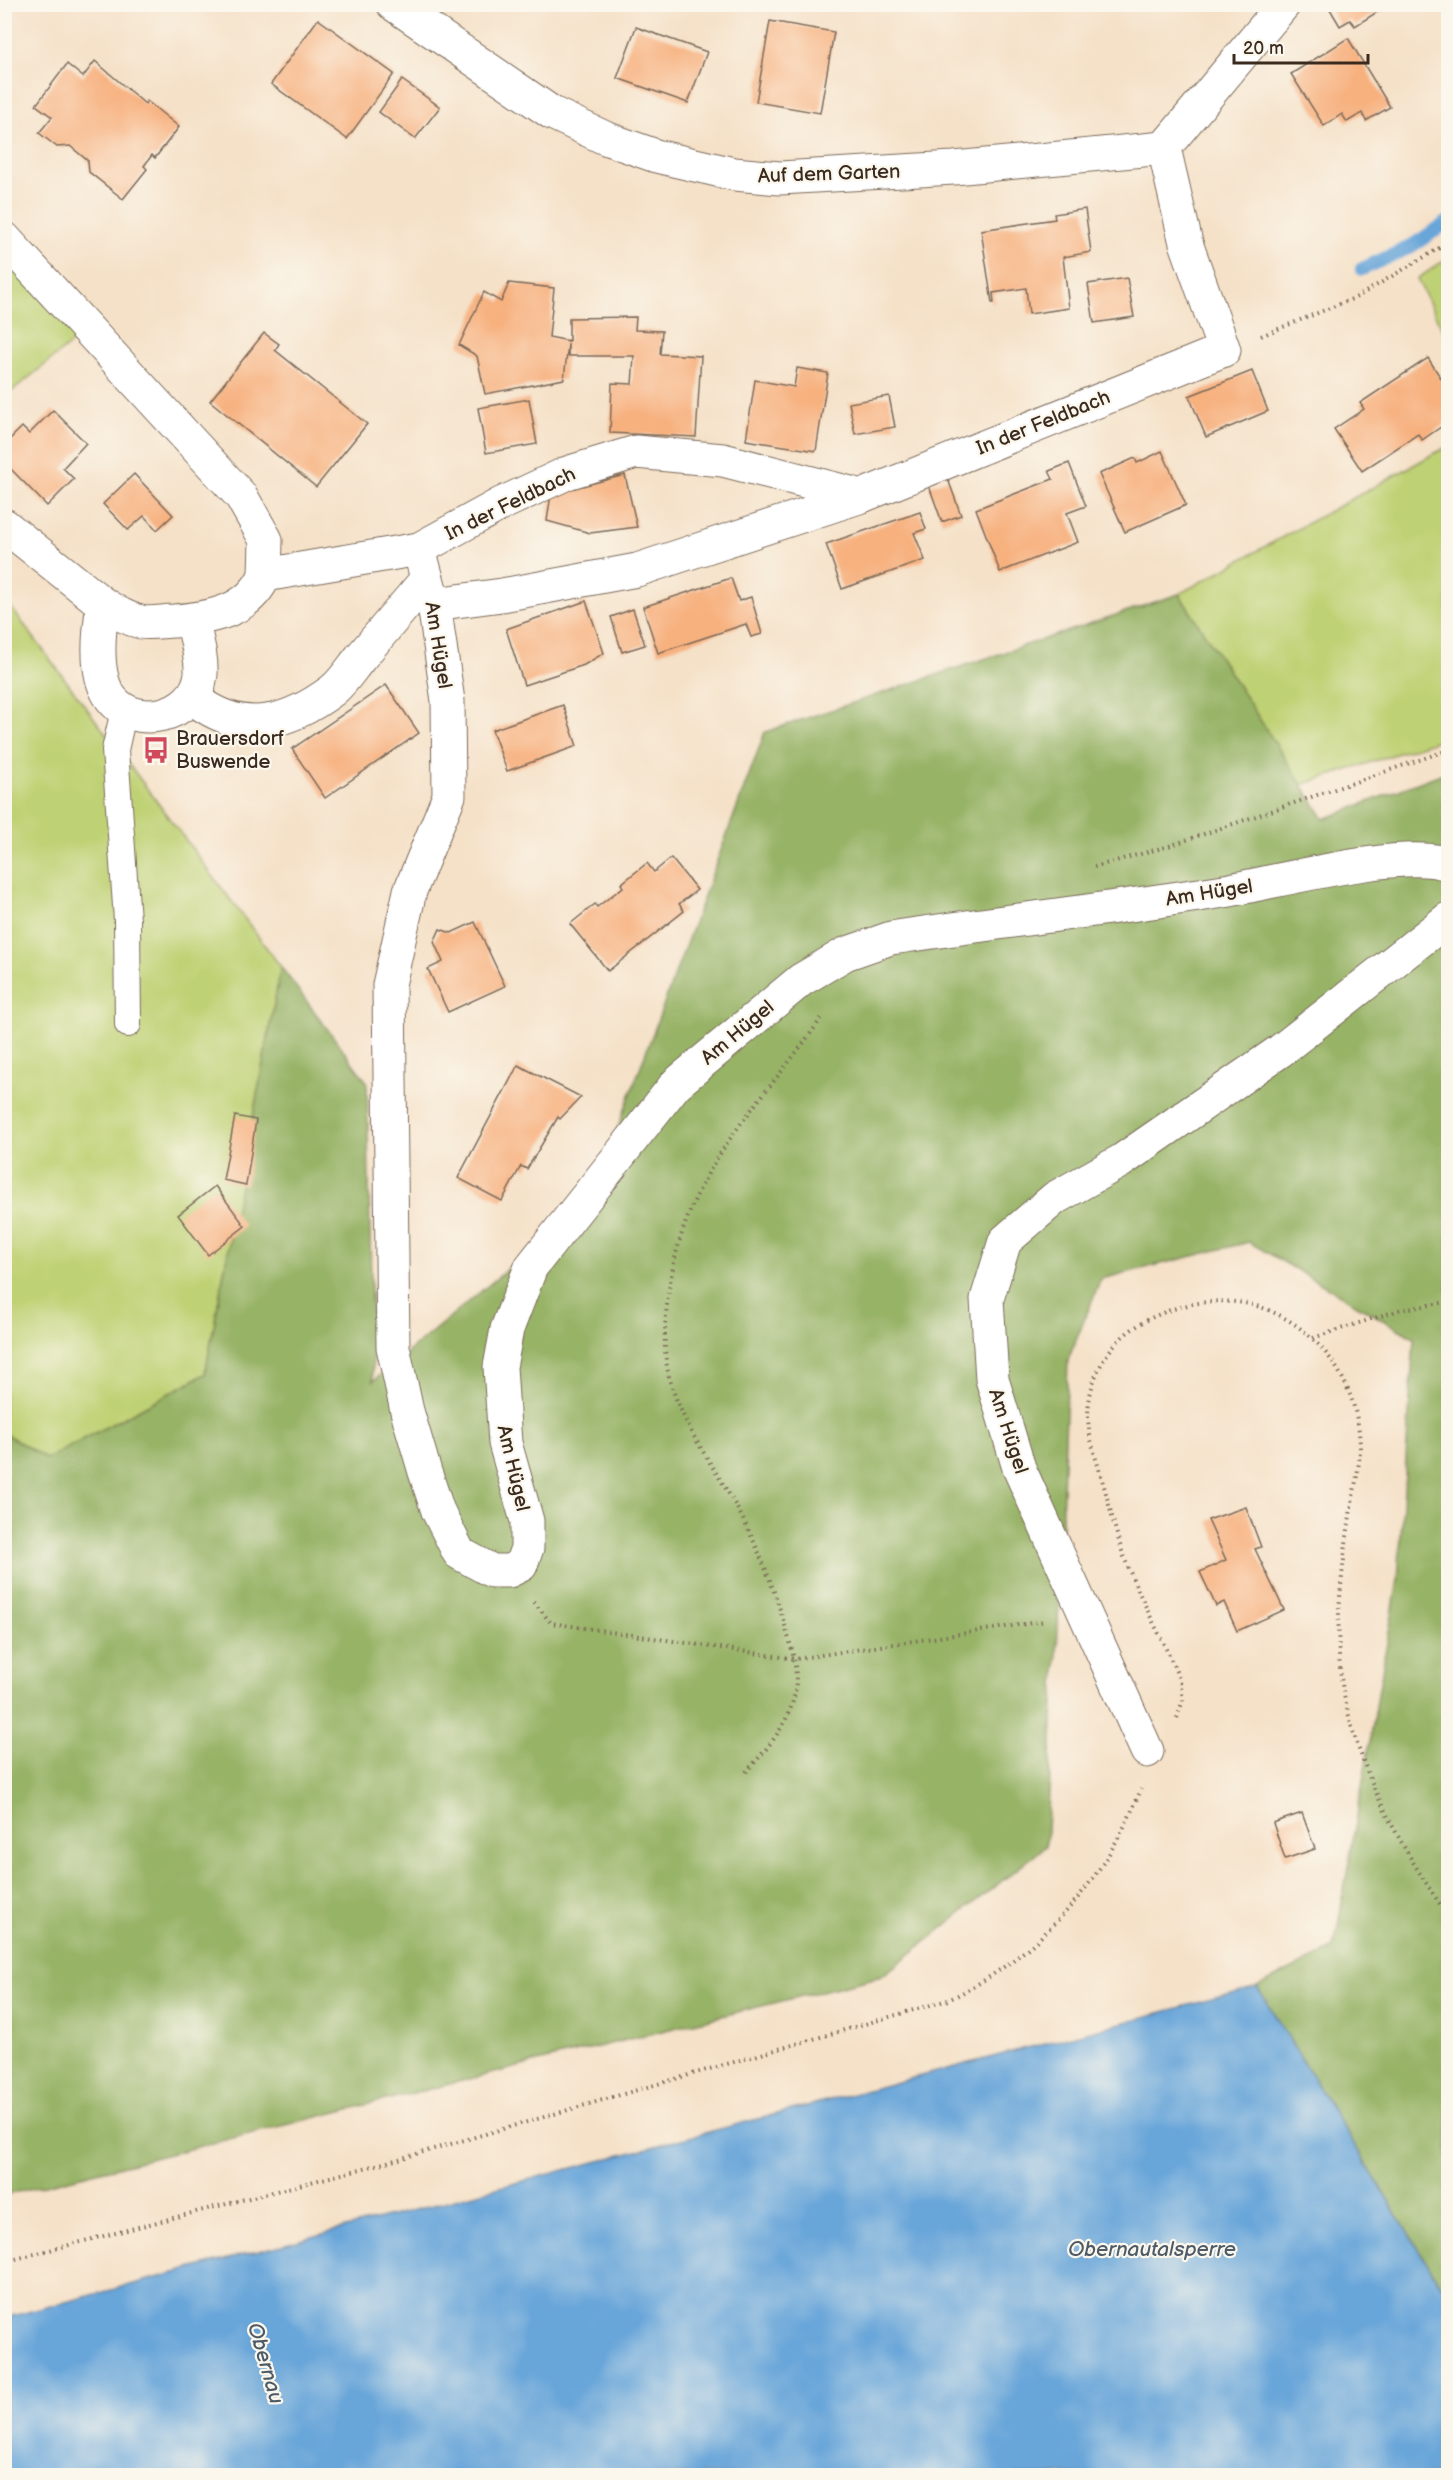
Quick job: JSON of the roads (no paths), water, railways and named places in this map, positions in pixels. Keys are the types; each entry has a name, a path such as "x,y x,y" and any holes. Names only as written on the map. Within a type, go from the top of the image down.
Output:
{"street":[{"name":"Auf dem Garten","path":"393,4 552,113 604,138 656,156 723,172 780,178 954,168 1164,148"},
{"path":"1164,148 1284,4"},
{"name":"In der Feldbach","path":"430,592 502,596 637,570 862,496 1224,350 1186,243 1164,148"},
{"path":"4,238 241,496 266,540 264,575 259,588 232,611 192,620 144,623 125,618 103,604 4,525"},
{"name":"In der Feldbach","path":"264,575 419,549 501,504 567,473 636,452 723,460 862,496"},
{"name":"Am Hügel","path":"419,549 430,592 448,701 449,796 410,891 389,985 393,1347 407,1411 438,1510 459,1553 492,1571 509,1571 521,1564 527,1548 527,1521 505,1443 500,1367 507,1329 531,1267 676,1084 801,980 845,954 891,938 1224,891 1397,861 1438,860 1449,864"},
{"path":"192,620 199,654 198,702 214,714 239,723 261,724 296,712 334,689 430,592"},
{"path":"103,604 98,636 103,677 109,695 124,710 141,716 158,717 173,712 185,704 199,683"},
{"name":"Am Hügel","path":"1146,1765 1087,1614 1052,1545 1019,1468 992,1379 987,1299 1005,1241 1055,1198 1121,1161 1280,1051 1449,919"}],"lane":[{"path":"124,710 114,750 127,920 128,1024"}],"water":[{"name":"Obernautalsperre","path":"1257,1987 1437,2279 1448,2293 1448,2475 5,2475 5,2318"}],"waterway":[{"path":"1362,269 1410,247 1448,222"}],"place":[{"name":"Brauersdorf Buswende","path":"156,750"}],"water label":[{"name":"Obernau","path":"266,2363"}]}
